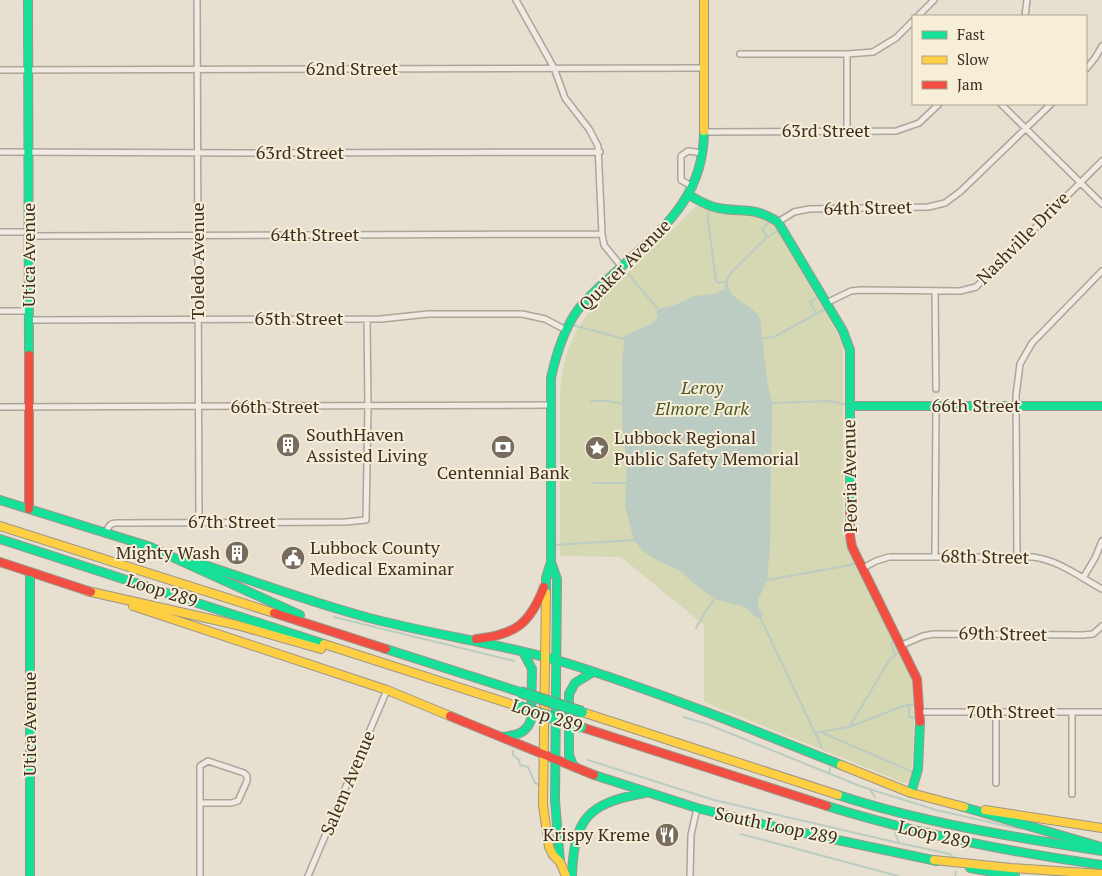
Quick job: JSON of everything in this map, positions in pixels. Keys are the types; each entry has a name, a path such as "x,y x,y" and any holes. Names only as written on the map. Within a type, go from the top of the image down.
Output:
{"main road":[{"name":"Utica Avenue","path":"28,0 29,509"},
{"name":"Quaker Avenue","path":"560,862 553,855 549,847 543,805 546,578 551,562 551,405 553,367 560,343 577,311 591,295 674,216 691,191 697,178 703,153 704,132 704,0"},
{"path":"691,191 711,206 755,210 763,212 778,222"},
{"name":"Peoria Avenue","path":"778,222 842,331 850,350 850,536 852,547 902,645 917,679 919,761 916,781 911,793"},
{"name":"66th Street","path":"850,406 1102,406"},
{"path":"0,500 148,546 345,611 523,652 593,672 714,714 911,793 1102,847"},
{"name":"Loop 289","path":"0,526 872,806 992,834 1102,851"},
{"name":"Loop 289","path":"0,539 581,728 880,822 1001,850 1102,865"},
{"path":"148,546 337,633"},
{"path":"0,562 87,591 237,625 314,648 358,655"},
{"name":"Quaker Avenue","path":"551,562 557,579 556,820 560,862 566,876"},
{"name":"Utica Avenue","path":"30,572 30,876"},
{"path":"467,640 498,636 524,624 538,604 546,578"},
{"name":"South Loop 289","path":"87,591 387,690 579,770 697,808 756,823 1015,876"},
{"path":"500,738 518,735 525,731 531,721 532,669 523,652"},
{"path":"579,770 573,765 569,755 569,694 575,683 593,672"},
{"path":"572,876 575,837 585,818 608,801 649,792"},
{"path":"960,806 1102,828"},
{"path":"934,860 1011,868 1102,874"}],"street":[{"name":"Toledo Avenue","path":"197,0 199,523"},
{"path":"516,0 554,68 564,98 592,133 600,152 602,234 604,245 621,266"},
{"path":"919,15 934,0"},
{"path":"1025,15 1027,0"},
{"path":"740,54 847,54 873,52 896,38 912,22"},
{"path":"1087,68 1102,46"},
{"path":"847,54 847,131"},
{"name":"62nd Street","path":"0,70 704,68"},
{"name":"63rd Street","path":"704,132 888,131 905,129 919,123 938,105"},
{"path":"1002,105 1102,204"},
{"name":"64th Street","path":"778,222 794,212 809,209 914,208 938,205 952,199 1050,105"},
{"path":"691,191 681,180 681,156 688,151 703,153"},
{"name":"63rd Street","path":"0,152 600,152"},
{"name":"Nashville Drive","path":"934,290 960,290 976,286 1102,161"},
{"name":"64th Street","path":"0,232 198,236 602,234"},
{"path":"1017,557 1016,406 1020,364 1037,337 1102,271"},
{"path":"826,303 844,294 860,290 934,290 936,389"},
{"name":"65th Street","path":"0,312 29,316 198,320 366,319 428,314 522,314 545,319 566,330"},
{"path":"366,319 368,406"},
{"name":"66th Street","path":"0,407 551,405"},
{"name":"67th Street","path":"105,534 109,526 116,522 345,522 366,520 368,406"},
{"path":"934,556 936,406"},
{"path":"1082,578 1095,558 1102,541"},
{"name":"68th Street","path":"863,568 876,560 889,557 1044,558 1102,589"},
{"name":"69th Street","path":"902,645 923,636 934,634 1083,635 1094,634 1102,626"},
{"name":"Salem Avenue","path":"308,876 387,690"},
{"name":"70th Street","path":"919,712 1102,712"},
{"path":"996,712 996,783"},
{"path":"1072,712 1072,794"},
{"path":"200,803 232,803 238,801 247,782 247,776 244,773 212,762 204,762 200,768 200,803 200,876"},
{"path":"690,876 691,835 697,808"}],"green space":[{"name":"Leroy Elmore Park","path":"696,206 719,213 754,215 774,225 843,343 843,532 849,553 912,681 913,751 910,777 907,783 704,702 704,625 621,557 560,556 560,393 563,369 569,348 591,309"}],"shaded area":[{"path":"726,280 728,281 731,293 751,308 760,319 772,403 770,548 767,580 758,600 758,606 763,615 761,619 757,618 745,607 717,600 699,588 680,571 653,558 642,550 634,540 625,506 627,463 622,424 622,360 625,336 648,326 658,317 656,312 658,309 675,305 694,296 712,294 724,290"}],"waterway":[{"path":"709,208 708,219 716,281 719,283 725,282"},
{"path":"766,238 766,234 762,230 770,220"},
{"path":"727,280 729,275 766,238 780,229"},
{"path":"623,268 658,309"},
{"path":"815,315 810,302 819,296"},
{"path":"762,339 776,336 827,308"},
{"path":"572,325 625,339"},
{"path":"591,401 608,401 622,404"},
{"path":"772,403 830,401 847,405"},
{"path":"594,483 626,483"},
{"path":"554,545 634,540"},
{"path":"767,580 851,565 858,562"},
{"path":"696,628 715,598"},
{"path":"334,617 514,661"},
{"path":"761,619 822,748"},
{"path":"895,654 891,643 896,640"},
{"path":"850,726 890,659 900,652"},
{"path":"815,733 849,727 903,706 917,704"},
{"path":"907,705 909,717 917,718"},
{"path":"683,717 707,724 860,786 936,810 1020,829"},
{"path":"823,733 915,773"},
{"path":"513,751 513,755 519,760 520,765 528,767 535,783 538,784"},
{"path":"588,760 714,800 899,843"},
{"path":"829,774 830,768"},
{"path":"871,791 875,797"},
{"path":"895,833 899,843 950,854 954,858"},
{"path":"741,834 898,876"},
{"path":"955,876 956,872"}],"traffic: fast":[{"path":"28,0 29,355"},
{"path":"546,593 546,578 551,562 551,378 561,343 577,311 658,233 685,199 695,179 702,157 704,131"},
{"path":"689,195 714,207 755,212 778,222 843,331 850,350 850,510"},
{"path":"850,406 1102,406"},
{"path":"0,500 151,547"},
{"path":"0,539 324,644"},
{"path":"148,546 300,615"},
{"path":"183,558 306,599 381,621 503,647 576,666 743,726 841,765"},
{"path":"551,562 557,579 555,800 560,862"},
{"path":"30,572 30,876"},
{"path":"386,649 520,692"},
{"path":"502,737 523,731 531,720 532,669 523,652"},
{"path":"577,768 573,765 569,755 569,694 575,683 593,672"},
{"path":"520,692 582,712"},
{"path":"520,707 581,727"},
{"path":"911,793 918,769 920,722"},
{"path":"594,775 697,808 757,823 937,861"},
{"path":"572,876 576,840 588,816 597,808 610,802 645,793"},
{"path":"838,795 903,814 1002,835 1102,851"},
{"path":"827,806 929,834 1032,854 1102,865"},
{"path":"960,806 1101,847"},
{"path":"970,868 1015,876"}],"traffic: slow":[{"path":"704,0 704,131"},
{"path":"0,526 274,613"},
{"path":"87,591 237,625 321,649"},
{"path":"546,593 543,805 549,847 553,855 560,862 566,876"},
{"path":"133,606 387,690 450,716"},
{"path":"324,644 520,707"},
{"path":"582,712 838,795"},
{"path":"841,765 911,793 964,807"},
{"path":"985,810 1102,828"},
{"path":"934,860 1011,868 1102,874"}],"traffic: jam":[{"path":"29,355 29,509"},
{"path":"850,510 852,547 917,679 920,722"},
{"path":"0,562 91,592"},
{"path":"476,639 511,631 527,619 539,600 544,587"},
{"path":"274,613 386,649"},
{"path":"450,716 594,775"},
{"path":"581,727 827,806"}],"place":[{"name":"SouthHaven Assisted Living","path":"288,445"},
{"name":"Centennial Bank","path":"503,447"},
{"name":"Lubbock Regional Public Safety Memorial","path":"597,448"},
{"name":"Mighty Wash","path":"237,553"},
{"name":"Lubbock County Medical Examinar","path":"293,558"},
{"name":"Krispy Kreme","path":"667,835"}]}
